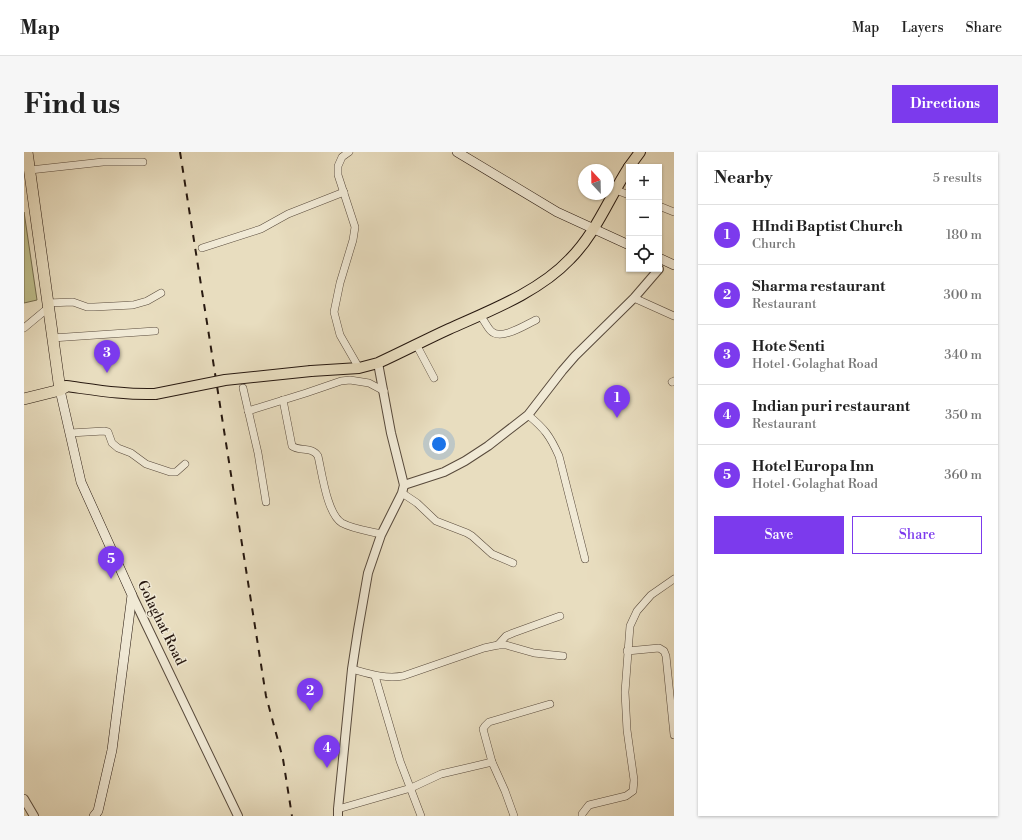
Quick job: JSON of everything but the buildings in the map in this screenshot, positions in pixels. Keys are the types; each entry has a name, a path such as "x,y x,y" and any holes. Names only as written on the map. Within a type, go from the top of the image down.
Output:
{"highway":[{"path":"26,156 30,170 52,338 62,387"},
{"path":"24,392 62,387"},
{"path":"24,399 62,387"}],"main road":[{"path":"456,152 557,212 626,245"},
{"path":"631,164 640,152"},
{"path":"62,387 118,393 155,394 226,380 311,370 359,368 378,363 522,294 557,272 570,260 594,230 626,172"},
{"name":"Golaghat Road","path":"62,387 81,482 132,595"},
{"path":"94,816 98,811 112,750 132,595"}],"street":[{"path":"349,152 342,157 338,166 338,175 355,227 353,240 338,289 334,312 340,335 359,368"},
{"path":"30,170 102,162 143,162"},
{"path":"616,190 626,194"},
{"path":"202,248 261,229 288,214 344,192"},
{"path":"662,207 674,212"},
{"path":"492,762 441,774 411,788 338,812 352,669 358,630 368,573 381,534 403,489 444,472 465,461 488,446 528,415 575,356 634,298 656,272"},
{"path":"24,328 48,306 73,302 87,307 132,305 147,302 161,293"},
{"path":"634,298 674,316"},
{"path":"480,315 491,331 497,335 505,334 536,320"},
{"path":"52,338 155,331"},
{"path":"416,344 434,378"},
{"path":"378,363 403,489 436,521 467,533 492,554 513,563"},
{"path":"248,411 341,381 350,380 369,383 384,391"},
{"path":"243,388 262,475 266,502"},
{"path":"283,400 292,446 294,448 316,452 334,515 344,524 381,534"},
{"path":"528,415 544,428 559,456 585,560"},
{"path":"70,433 108,432 112,443 118,448 131,453 146,464 170,472 180,470 185,464"},
{"path":"582,816 589,805 626,796 633,791 634,780 627,730 625,692 630,626 637,611 651,595 674,579"},
{"name":"Golaghat Road","path":"132,595 238,816"},
{"path":"498,645 506,636 513,632 560,616"},
{"path":"352,669 375,676 392,678 403,676 484,648 498,645 506,645 534,653 563,656"},
{"path":"627,651 660,648 664,651 666,656 674,735"},
{"path":"375,676 400,761 421,816"},
{"path":"514,816 492,762 483,729 489,722 550,704"},
{"path":"24,799 34,816"}],"green space":[{"path":"24,212 37,300 24,303"}],"railway":[{"path":"180,152 266,696 283,759 292,816"}],"place":[{"name":"Hote Senti","path":"107,373"},
{"name":"HIndi Baptist Church","path":"617,418"},
{"name":"Hotel Europa Inn","path":"111,579"},
{"name":"Sharma restaurant","path":"310,711"},
{"name":"Indian puri restaurant","path":"327,768"}]}
